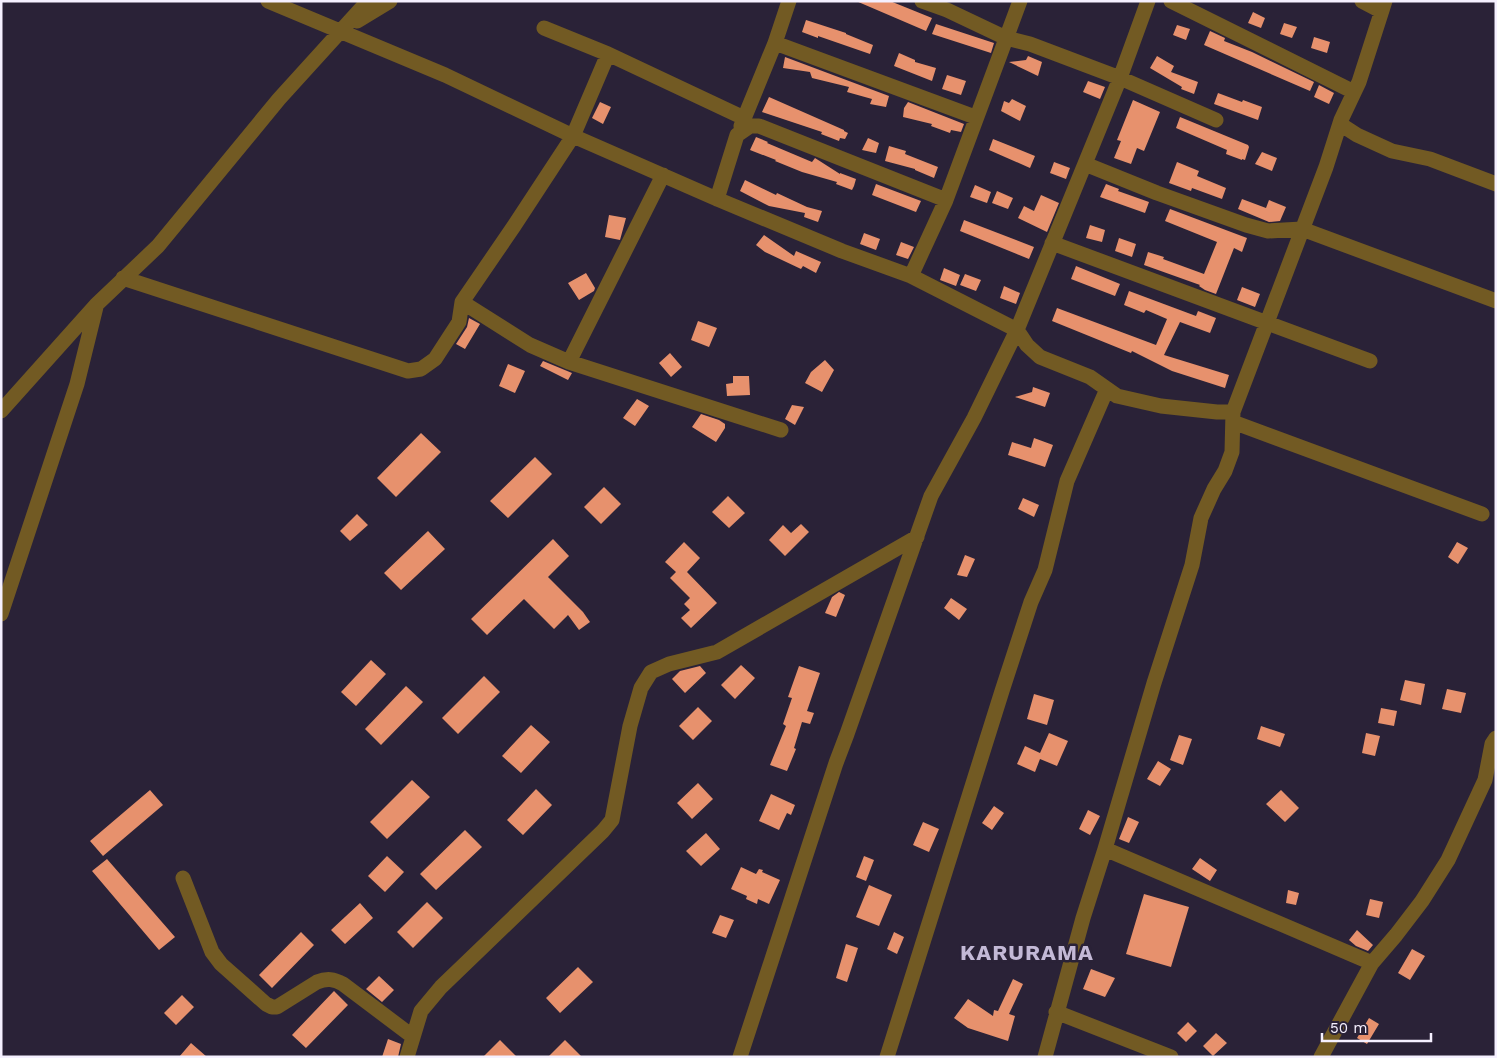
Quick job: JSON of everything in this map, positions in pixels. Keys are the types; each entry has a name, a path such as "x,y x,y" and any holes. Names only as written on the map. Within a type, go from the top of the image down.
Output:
{"street":[{"path":"268,1 343,29 573,136 717,199 842,251 911,276 1017,330 1027,345 1040,357 1090,377 1117,396 1162,406 1217,412 1233,417 1482,514"},
{"path":"1,411 96,305 158,246 279,99 368,1"},
{"path":"343,29 390,1"},
{"path":"717,199 737,135 775,43 789,1"},
{"path":"922,1 947,10 1006,38 1030,44 1120,78 1216,120"},
{"path":"911,276 946,200 975,117 1020,1"},
{"path":"740,1057 836,762 931,496 974,418 1017,330 1120,78 1148,1"},
{"path":"1171,1 1354,92"},
{"path":"1045,1057 1083,918 1192,565 1201,518 1214,488 1225,471 1232,452 1233,417 1266,322 1326,167 1340,124 1354,92 1383,6 1362,1"},
{"path":"544,28 608,54 744,118"},
{"path":"775,43 975,117"},
{"path":"123,278 408,371 421,369 435,359 459,322 462,302 573,136 608,54"},
{"path":"1340,124 1357,135 1392,151 1430,159 1496,184"},
{"path":"737,135 750,126 759,126 946,200"},
{"path":"1085,164 1157,193 1246,225 1268,231 1302,229 1496,301"},
{"path":"569,362 663,175"},
{"path":"1052,243 1370,361"},
{"path":"462,302 530,345 569,362 781,430"},
{"path":"1,614 77,384 96,305"},
{"path":"887,1057 1031,602 1045,570 1067,481 1107,389"},
{"path":"407,1057 421,1010 441,987 603,831 612,820 630,726 640,688 651,672 670,664 717,652 917,537"},
{"path":"1320,1057 1372,963 1412,915 1448,860 1485,780 1492,744 1496,738"},
{"path":"1105,849 1372,963"},
{"path":"183,878 212,952 220,964 266,1004 272,1007 277,1006 317,982 324,979 332,980 342,984 412,1036"},
{"path":"1056,1012 1171,1057"}],"building":[{"path":"856,1 890,1 932,18 926,31"},
{"path":"1253,12 1265,18 1261,28 1248,23"},
{"path":"806,20 846,33 873,45 870,54 802,32"},
{"path":"1284,23 1297,27 1292,38 1280,34"},
{"path":"936,24 994,43 991,53 932,34"},
{"path":"1177,25 1190,29 1186,40 1173,35"},
{"path":"1210,31 1225,38 1224,41 1252,52 1314,82 1310,91 1204,45"},
{"path":"1314,37 1330,42 1327,53 1311,48"},
{"path":"899,53 915,60 915,62 936,68 932,81 894,66"},
{"path":"1028,56 1042,62 1038,76 1009,62 1026,60"},
{"path":"1157,56 1174,66 1171,72 1198,82 1194,94 1181,89 1182,87 1150,68"},
{"path":"785,57 889,96 886,107 870,104 872,99 847,92 849,87 812,78 810,72 783,68"},
{"path":"947,75 966,81 961,95 942,89"},
{"path":"1088,81 1105,87 1100,99 1083,92"},
{"path":"1319,85 1334,93 1329,104 1314,97"},
{"path":"1218,93 1262,107 1258,120 1214,104"},
{"path":"769,97 844,130 848,133 845,139 840,138 839,141 821,134 822,132 762,112"},
{"path":"1012,99 1026,106 1020,121 1001,111 1004,101 1009,103"},
{"path":"1133,100 1160,112 1144,151 1137,148 1131,164 1114,158 1121,141 1117,140"},
{"path":"600,102 611,107 603,124 592,118"},
{"path":"908,102 964,124 961,132 951,130 950,133 931,126 932,124 903,117 904,108"},
{"path":"1180,117 1248,145 1245,160 1226,154 1227,150 1176,128"},
{"path":"756,137 812,162 815,158 840,174 856,179 852,190 836,184 837,182 802,172 750,150"},
{"path":"868,138 879,143 876,153 862,150"},
{"path":"993,139 1035,156 1030,168 989,150"},
{"path":"889,146 906,151 905,154 938,167 934,178 915,169 885,161"},
{"path":"1262,152 1277,158 1272,171 1255,164"},
{"path":"1054,162 1070,168 1066,179 1050,173"},
{"path":"1177,162 1199,171 1197,176 1226,188 1222,199 1192,188 1191,191 1169,183"},
{"path":"745,180 776,195 777,193 807,207 822,211 818,222 804,217 805,213 769,206 740,191"},
{"path":"876,184 921,201 916,212 872,195"},
{"path":"1106,184 1119,189 1118,191 1149,202 1145,213 1100,197"},
{"path":"975,185 991,192 987,203 970,197"},
{"path":"997,191 1013,198 1008,209 992,203"},
{"path":"1041,195 1059,203 1047,232 1018,218 1024,206 1034,211"},
{"path":"1242,199 1266,208 1269,200 1286,207 1280,221 1269,222 1238,209"},
{"path":"1170,209 1247,238 1242,252 1234,248 1216,294 1205,290 1200,285 1144,265 1148,252 1204,274 1217,242 1165,221"},
{"path":"609,215 626,218 620,240 605,237"},
{"path":"964,220 1034,247 1029,259 960,231"},
{"path":"1090,225 1105,230 1102,242 1086,238"},
{"path":"864,233 880,239 876,250 860,244"},
{"path":"764,235 794,256 796,251 821,262 816,273 803,266 801,269 765,252 756,245"},
{"path":"1119,238 1136,244 1132,257 1115,251"},
{"path":"901,242 914,247 908,259 896,255"},
{"path":"1076,266 1120,284 1115,296 1071,279"},
{"path":"944,268 960,275 956,286 940,280"},
{"path":"586,273 595,288 594,291 579,300 568,283"},
{"path":"965,274 981,280 976,291 960,285"},
{"path":"1004,286 1020,293 1016,304 1000,298"},
{"path":"1242,287 1260,294 1255,307 1237,300"},
{"path":"1129,291 1196,316 1198,311 1216,318 1210,333 1180,322 1164,355 1229,375 1225,388 1172,371 1132,351 1131,353 1052,321 1057,308 1156,345 1167,319 1146,310 1144,313 1124,305"},
{"path":"469,318 480,324 465,349 456,344 467,327"},
{"path":"698,321 717,328 709,347 691,340"},
{"path":"670,353 682,367 671,377 659,363"},
{"path":"825,360 834,370 822,392 805,383 811,372"},
{"path":"543,361 572,373 568,380 540,366"},
{"path":"508,364 525,371 515,393 499,386"},
{"path":"733,376 749,376 750,395 727,396 726,384 733,383"},
{"path":"1033,387 1050,393 1045,407 1015,397 1032,392"},
{"path":"637,399 649,406 635,426 623,418"},
{"path":"792,405 804,407 795,425 785,419"},
{"path":"701,414 725,424 725,428 716,442 692,427"},
{"path":"421,433 441,452 396,497 377,478"},
{"path":"1034,438 1053,445 1045,467 1008,455 1012,442 1031,448"},
{"path":"535,457 552,474 508,518 490,501"},
{"path":"604,487 621,504 601,524 584,507"},
{"path":"728,496 745,513 729,528 712,512"},
{"path":"1023,498 1039,505 1034,517 1018,509"},
{"path":"357,514 368,525 350,541 340,531"},
{"path":"801,524 809,532 785,556 769,540 783,525 791,533"},
{"path":"428,531 445,549 401,590 384,573"},
{"path":"553,539 569,556 548,577 583,612 590,622 579,630 568,615 554,629 524,599 487,635 471,619"},
{"path":"684,542 700,558 687,572 717,603 691,628 681,618 690,610 684,604 690,598 670,578 676,572 665,562"},
{"path":"1457,542 1468,548 1458,564 1448,557"},
{"path":"965,555 975,559 967,577 957,575"},
{"path":"839,592 845,595 836,617 825,613 832,597"},
{"path":"951,598 967,609 959,620 944,608"},
{"path":"371,660 386,674 356,706 341,692"},
{"path":"741,665 755,678 735,699 721,685"},
{"path":"700,666 706,673 685,693 672,679 680,671"},
{"path":"799,666 820,673 807,711 814,713 810,724 802,722 794,748 796,749 787,771 770,765 786,726 783,724 792,698 788,697"},
{"path":"484,676 500,692 458,734 442,718"},
{"path":"1405,680 1425,684 1421,705 1400,700"},
{"path":"406,686 423,702 381,745 365,729"},
{"path":"1447,689 1466,693 1461,713 1442,709"},
{"path":"1034,694 1054,700 1047,725 1027,719"},
{"path":"698,707 712,721 693,740 679,726"},
{"path":"1381,708 1397,711 1394,726 1378,723"},
{"path":"531,725 550,742 521,773 502,756"},
{"path":"1261,726 1285,734 1280,747 1257,739"},
{"path":"1049,733 1068,741 1057,766 1040,759 1035,772 1017,764 1025,746 1040,753"},
{"path":"1366,733 1380,736 1375,756 1362,753"},
{"path":"1179,735 1192,739 1183,765 1170,760"},
{"path":"1158,761 1171,769 1160,786 1147,779"},
{"path":"412,780 430,797 387,839 370,822"},
{"path":"698,783 713,799 692,819 677,803"},
{"path":"536,789 552,805 523,835 507,820"},
{"path":"150,790 163,805 103,856 90,841"},
{"path":"1281,790 1299,808 1285,822 1266,804"},
{"path":"771,794 795,805 791,815 787,813 779,830 759,821"},
{"path":"994,806 1004,813 992,830 982,823"},
{"path":"1088,810 1100,816 1090,835 1079,829"},
{"path":"1128,817 1139,822 1129,843 1119,839"},
{"path":"923,822 939,829 929,852 913,845"},
{"path":"465,830 482,847 436,890 420,874"},
{"path":"706,833 720,849 701,866 686,851"},
{"path":"387,856 404,872 385,892 368,876"},
{"path":"864,856 874,860 866,881 856,877"},
{"path":"1200,858 1217,870 1210,881 1192,869"},
{"path":"107,859 175,937 159,950 92,871"},
{"path":"741,867 756,874 759,869 763,870 762,872 780,880 769,904 758,899 757,904 746,899 747,896 731,889"},
{"path":"869,885 892,895 879,926 856,917"},
{"path":"1288,890 1299,893 1296,905 1286,903"},
{"path":"1144,894 1189,907 1171,967 1126,954"},
{"path":"1370,899 1383,902 1379,918 1366,915"},
{"path":"427,902 443,918 413,948 397,932"},
{"path":"360,903 373,918 345,944 331,930"},
{"path":"720,915 734,920 726,938 712,933"},
{"path":"1357,930 1373,945 1368,951 1356,946 1349,940"},
{"path":"301,932 314,945 272,988 259,975"},
{"path":"894,932 904,937 897,954 887,949"},
{"path":"846,944 858,948 847,982 836,978"},
{"path":"1412,949 1425,956 1410,980 1398,973"},
{"path":"578,967 593,982 560,1013 546,998"},
{"path":"1091,969 1115,978 1105,997 1083,989"},
{"path":"379,976 394,990 382,1002 366,989"},
{"path":"1013,979 1023,984 1009,1014 1015,1016 1008,1041 968,1028 954,1018 968,999 993,1016 994,1010 998,1011"},
{"path":"334,991 348,1005 306,1048 292,1035"},
{"path":"182,995 194,1007 176,1025 164,1013"},
{"path":"1369,1018 1379,1024 1367,1044 1357,1038"},
{"path":"1188,1022 1197,1031 1186,1042 1177,1033"},
{"path":"1216,1033 1227,1043 1213,1056 1203,1046"},
{"path":"388,1039 401,1044 398,1057 382,1057"},
{"path":"500,1040 517,1057 483,1057"},
{"path":"565,1040 582,1057 548,1057"},
{"path":"191,1043 207,1057 179,1057"}],"district":[{"name":"KARURAMA","path":"1027,952"}]}
